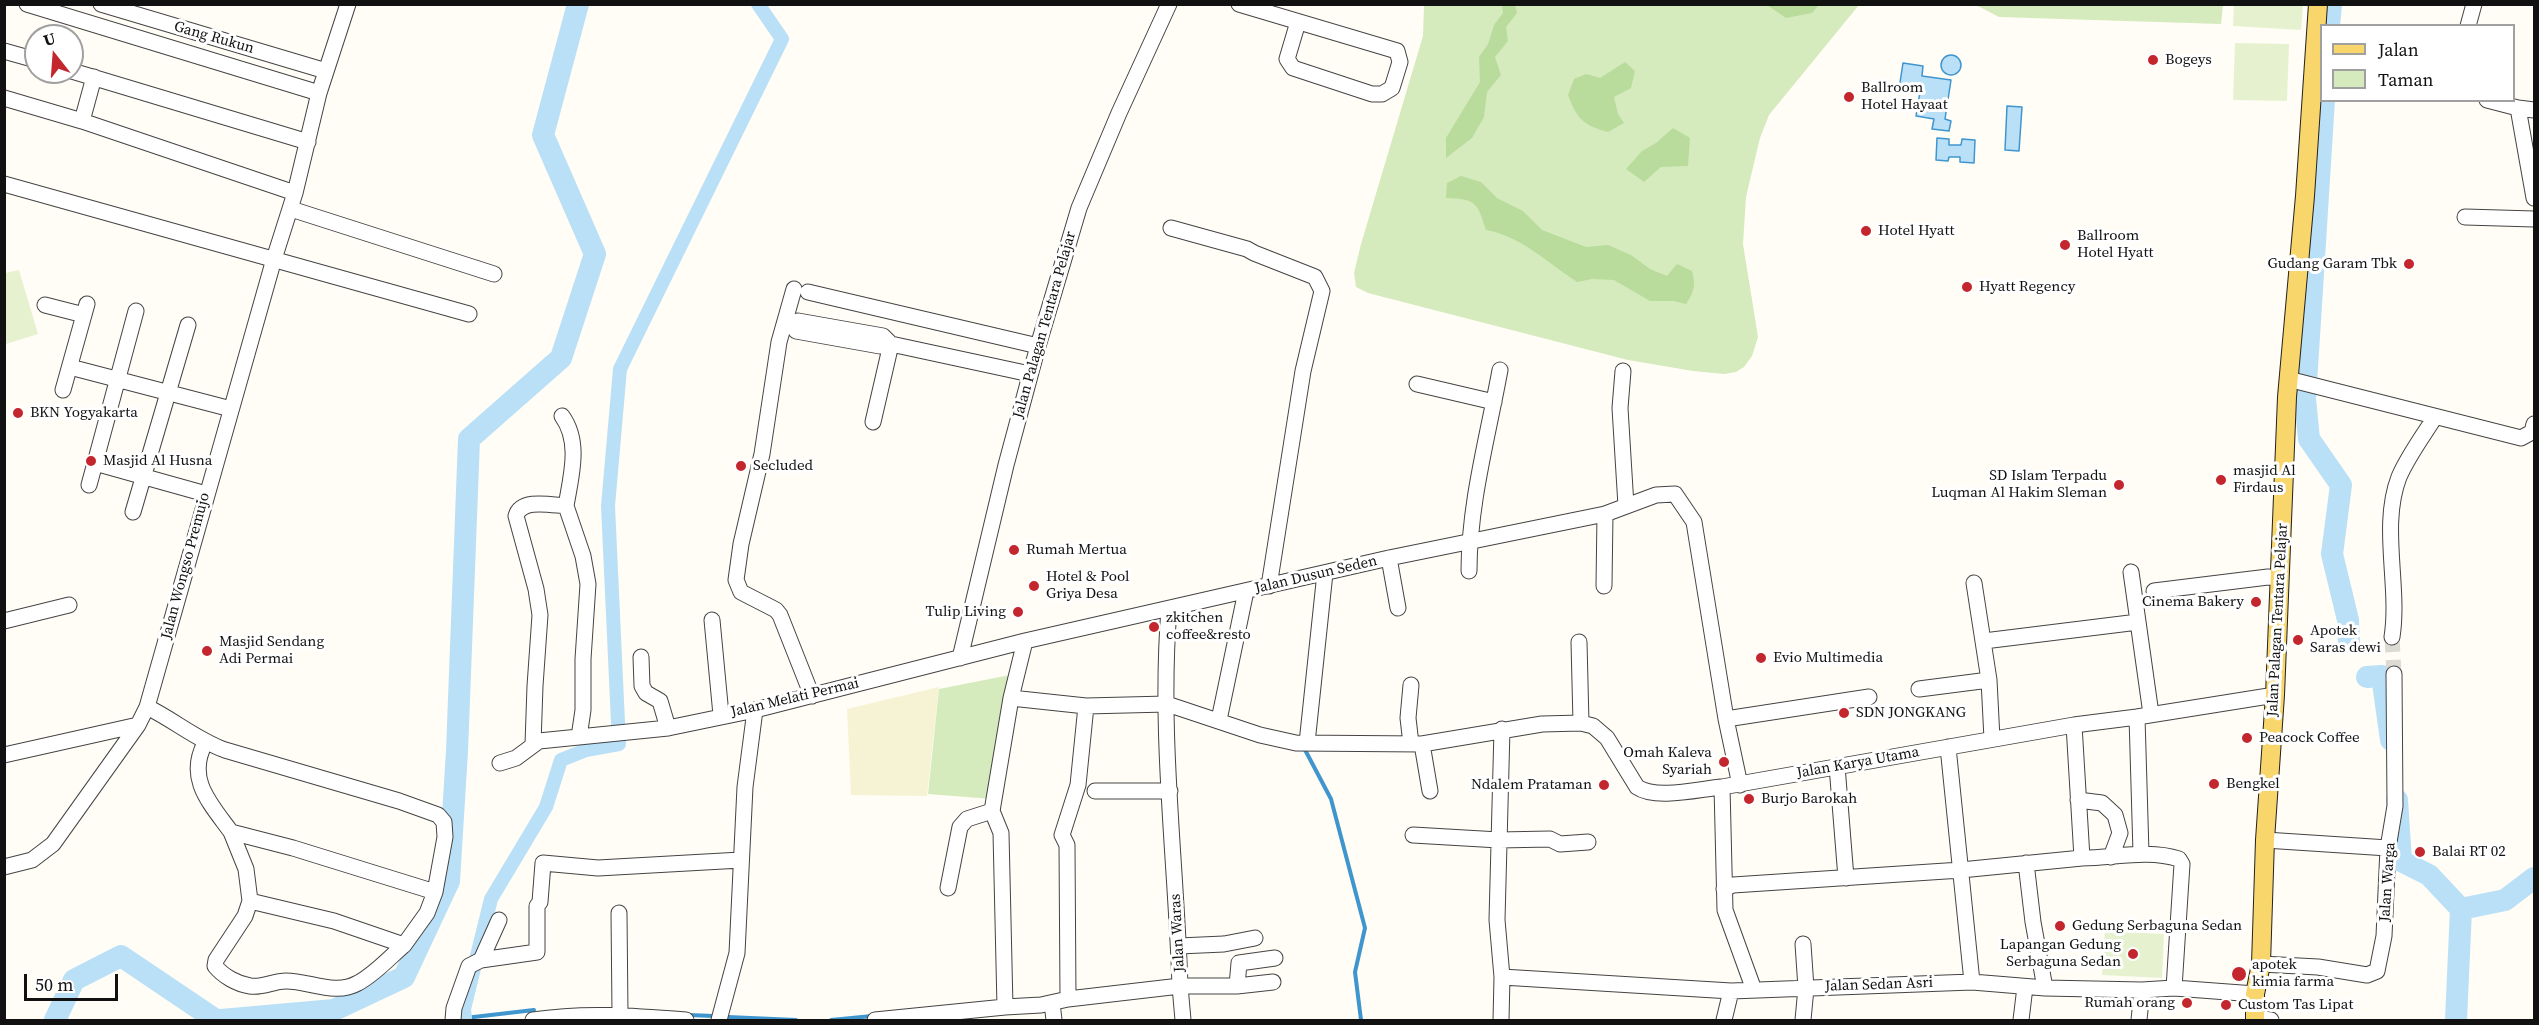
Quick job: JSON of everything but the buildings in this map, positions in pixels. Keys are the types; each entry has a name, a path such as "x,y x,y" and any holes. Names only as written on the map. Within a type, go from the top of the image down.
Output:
{"main road":[{"name":"Jalan Palagan Tentara Pelajar","path":"2260,1020 2255,994 2260,964 2280,578 2318,4"}],"street":[{"path":"27,4 319,93"},
{"name":"Gang Rukun","path":"101,4 326,71"},
{"name":"Jalan Wongso Premujo","path":"4,867 39,856 53,844 138,725 147,706 274,259 291,209 319,93 348,4"},
{"name":"Jalan Palagan Tentara Pelajar","path":"960,658 1030,374 1079,208 1169,4"},
{"path":"1239,4 1397,51 1400,62 1392,88 1382,94 1372,94 1293,68 1287,58 1298,22"},
{"path":"2469,24 2474,4"},
{"path":"4,51 24,57"},
{"path":"84,74 309,142"},
{"path":"82,121 94,77"},
{"path":"4,98 82,121 295,194"},
{"path":"2495,102 2535,110"},
{"path":"2518,108 2535,198"},
{"path":"4,184 469,314"},
{"path":"291,209 494,274"},
{"path":"2465,218 2535,219"},
{"path":"1171,228 1247,249 1254,254 1315,277 1322,291 1303,371 1269,586"},
{"path":"812,696 780,615 776,610 741,592 736,580 741,544 762,454 779,342 801,291 1038,346"},
{"path":"45,304 85,309 63,390"},
{"path":"89,485 136,311"},
{"path":"891,344 883,336 798,321 796,331 880,346 891,344 1030,374"},
{"path":"133,512 188,325"},
{"path":"873,422 891,344"},
{"path":"70,367 231,409"},
{"path":"1469,571 1469,544 1481,464 1500,370"},
{"path":"1623,371 1620,408 1626,506"},
{"path":"2294,381 2521,438 2532,432 2535,424"},
{"path":"1417,384 1494,402"},
{"path":"500,763 521,755 533,744 550,739 579,736 583,710 583,659 588,584 583,556 566,506 573,442 571,431 562,416"},
{"path":"2392,637 2396,614 2390,555 2394,496 2400,476 2435,417"},
{"path":"95,463 206,494"},
{"name":"Jalan Dusun Seden","path":"960,658 1025,641 1389,558 1469,544 1605,514 1656,495 1673,493 1694,522 1726,719"},
{"path":"533,744 540,615 536,589 516,516 518,511 526,505 566,506"},
{"path":"1604,586 1605,514"},
{"path":"1389,558 1398,608"},
{"path":"2131,572 2138,622 2144,716 2139,809 2141,853"},
{"path":"1302,743 1325,573"},
{"path":"2154,591 2268,577 2280,578"},
{"path":"1974,583 1989,680 1992,739"},
{"path":"1219,720 1246,591"},
{"path":"4,621 69,605"},
{"name":"Jalan Waras","path":"875,1020 1052,1003 1068,999 1180,986 1167,704 1166,646 1169,609"},
{"path":"712,620 721,715"},
{"path":"1984,641 2138,622"},
{"path":"1005,1007 1001,833 992,811 1011,698 1025,641"},
{"path":"1011,698 1086,706 1167,704 1260,735 1302,743 1417,744 1542,723 1581,723 1579,642"},
{"path":"641,657 642,686 646,693 656,698 662,705 668,728"},
{"name":"Jalan Melati Permai","path":"579,736 668,728 721,715 755,710 960,658"},
{"name":"Jalan Warga","path":"2260,964 2374,974 2377,971 2384,936 2388,848 2395,806 2394,674"},
{"path":"1919,689 1989,680"},
{"path":"1410,685 1408,718 1430,791"},
{"name":"Jalan Karya Utama","path":"1581,723 1593,726 1607,738 1637,787 1644,792 1658,794 1740,785 2074,725 2275,695"},
{"path":"1740,785 1726,719 1869,697"},
{"path":"147,706 172,719 205,742 438,815 444,822 445,837 435,892 427,913 404,945 358,983 345,988 326,988 288,981 251,987 220,973 215,966 216,960 245,916 250,901 246,869 231,832 202,789 197,759 205,742"},
{"path":"1068,999 1067,845 1062,835 1078,785 1086,706"},
{"path":"719,1020 737,952 746,787 755,710"},
{"path":"4,755 138,725"},
{"path":"2074,725 2082,858"},
{"path":"1501,1020 1502,977 1497,920 1502,729"},
{"path":"1948,747 1972,982"},
{"path":"1837,766 1846,878"},
{"path":"1722,787 1725,910 1754,990"},
{"path":"1095,791 1170,790"},
{"path":"2078,800 2102,803 2115,815 2120,834 2111,856"},
{"path":"2117,823 2139,809"},
{"path":"948,888 960,827 967,819 992,811"},
{"path":"231,832 293,848 435,892"},
{"path":"1413,835 1499,840 1550,839 1560,844 1588,842"},
{"path":"2265,840 2388,848"},
{"path":"1724,889 1733,885 1961,870 2141,853 2170,856 2179,858 2182,864 2174,988"},
{"path":"475,963 537,952 537,906 540,902 543,864 597,868 741,860"},
{"path":"2026,863 2030,880 2033,922 2045,988"},
{"path":"250,901 334,921 404,945"},
{"path":"619,913 620,1014"},
{"path":"453,1020 454,1008 499,920"},
{"path":"1179,946 1224,944 1256,938"},
{"path":"1803,944 1806,988 1803,1020"},
{"path":"1237,986 1239,963 1275,958"},
{"name":"Jalan Sedan Asri","path":"1502,977 1731,991 1972,982 2045,988 2142,990 2174,988 2255,994"},
{"path":"1183,1020 1180,986 1237,986 1273,982"},
{"path":"2020,1020 2025,987"},
{"path":"2139,1020 2142,990"},
{"path":"1724,1020 1731,991"},
{"path":"1052,1003 1054,1020"},
{"path":"533,1020 620,1014 686,1020"}],"shaded area":[{"path":"939,687 927,796 851,795 847,709"}],"green space":[{"path":"1424,5 1859,5 1769,115 1760,138 1746,197 1743,244 1758,337 1752,356 1744,367 1736,372 1724,374 1628,360 1368,293 1356,287 1354,273 1361,244 1423,36"},
{"path":"1502,5 1515,5 1517,13 1506,27 1508,41 1495,57 1501,75 1487,92 1484,117 1472,138 1446,158 1446,138 1480,82 1479,57 1488,44 1494,25 1503,13"},
{"path":"1767,5 1819,5 1812,13 1786,18"},
{"path":"1976,5 2223,5 2221,24 1999,17"},
{"path":"2234,5 2303,5 2301,30 2233,26"},
{"path":"2235,43 2289,44 2287,101 2233,100"},
{"path":"1625,62 1635,71 1631,88 1614,97 1618,114 1624,123 1608,132 1592,127 1578,115 1568,95 1574,79 1586,74 1600,78"},
{"path":"1673,128 1690,138 1688,166 1661,167 1644,182 1626,169 1642,151 1656,143"},
{"path":"1461,176 1481,182 1497,198 1523,211 1542,230 1586,247 1608,245 1631,255 1650,269 1667,276 1677,264 1692,271 1694,288 1691,296 1686,304 1673,301 1650,301 1614,280 1592,279 1577,282 1523,244 1486,230 1474,204 1464,199 1446,198 1447,183"},
{"path":"19,270 38,334 6,344 5,273"},
{"path":"1015,674 992,799 928,794 939,689"},
{"name":"Lapangan Gedung Serbaguna Sedan","path":"2105,931 2164,934 2162,978 2102,975"}],"water":[{"path":"1947,55 1955,55 1961,61 1961,69 1955,75 1947,75 1941,69 1941,61"},
{"path":"1903,63 1923,66 1922,76 1951,80 1945,119 1951,121 1949,131 1932,129 1934,119 1916,116 1920,92 1899,89"},
{"path":"2007,106 2022,107 2019,151 2005,150"},
{"path":"1937,138 1949,139 1949,145 1961,145 1962,139 1975,140 1974,163 1960,162 1960,157 1949,157 1948,161 1936,160"}],"waterway":[{"path":"221,1020 334,1010 404,977 449,881 457,751 469,439 561,358 595,254 543,135 578,4"},
{"path":"465,1018 464,1009 491,899 546,807 561,760 586,750 619,744 608,506 620,369 782,39 758,4"},
{"path":"2329,24 2331,4"},
{"path":"2324,102 2305,399 2309,439 2341,485 2332,554 2348,620 2349,642"},
{"path":"2367,677 2382,676 2391,740"},
{"path":"1303,746 1331,799 1365,928 1355,972 1361,1020"},
{"path":"2397,800 2401,861 2429,875 2461,909 2456,1020"},
{"path":"2461,909 2505,900 2534,878"},
{"path":"55,1020 74,980 121,956 216,1020"},
{"path":"465,1018 534,1010"},
{"path":"689,1015 714,1016"},
{"path":"831,1020 872,1016"},
{"path":"728,1017 796,1020"}],"tunnel":[{"path":"2392,637 2394,674"}],"place":[{"name":"Bogeys","path":"2153,60"},
{"name":"Ballroom Hotel Hayaat","path":"1849,97"},
{"name":"Hotel Hyatt","path":"1866,231"},
{"name":"Ballroom Hotel Hyatt","path":"2065,245"},
{"name":"Gudang Garam Tbk","path":"2409,264"},
{"name":"Hyatt Regency","path":"1967,287"},
{"name":"BKN Yogyakarta","path":"18,413"},
{"name":"Masjid Al Husna","path":"91,461"},
{"name":"Secluded","path":"741,466"},
{"name":"masjid Al Firdaus","path":"2221,480"},
{"name":"SD Islam Terpadu Luqman Al Hakim Sleman","path":"2119,485"},
{"name":"Rumah Mertua","path":"1014,550"},
{"name":"Hotel & Pool Griya Desa","path":"1034,586"},
{"name":"Cinema Bakery","path":"2256,602"},
{"name":"Tulip Living","path":"1018,612"},
{"name":"zkitchen coffee&resto","path":"1154,627"},
{"name":"Apotek Saras dewi","path":"2298,640"},
{"name":"Masjid Sendang Adi Permai","path":"207,651"},
{"name":"Evio Multimedia","path":"1761,658"},
{"name":"SDN JONGKANG","path":"1844,713"},
{"name":"Peacock Coffee","path":"2247,738"},
{"name":"Omah Kaleva Syariah","path":"1724,762"},
{"name":"Bengkel","path":"2214,784"},
{"name":"Ndalem Prataman","path":"1604,785"},
{"name":"Burjo Barokah","path":"1749,799"},
{"name":"Balai RT 02","path":"2420,852"},
{"name":"Gedung Serbaguna Sedan","path":"2060,926"},
{"name":"Lapangan Gedung Serbaguna Sedan","path":"2133,954"},
{"name":"apotek kimia farma","path":"2239,974"},
{"name":"Rumah orang","path":"2187,1003"},
{"name":"Custom Tas Lipat","path":"2226,1005"}]}
